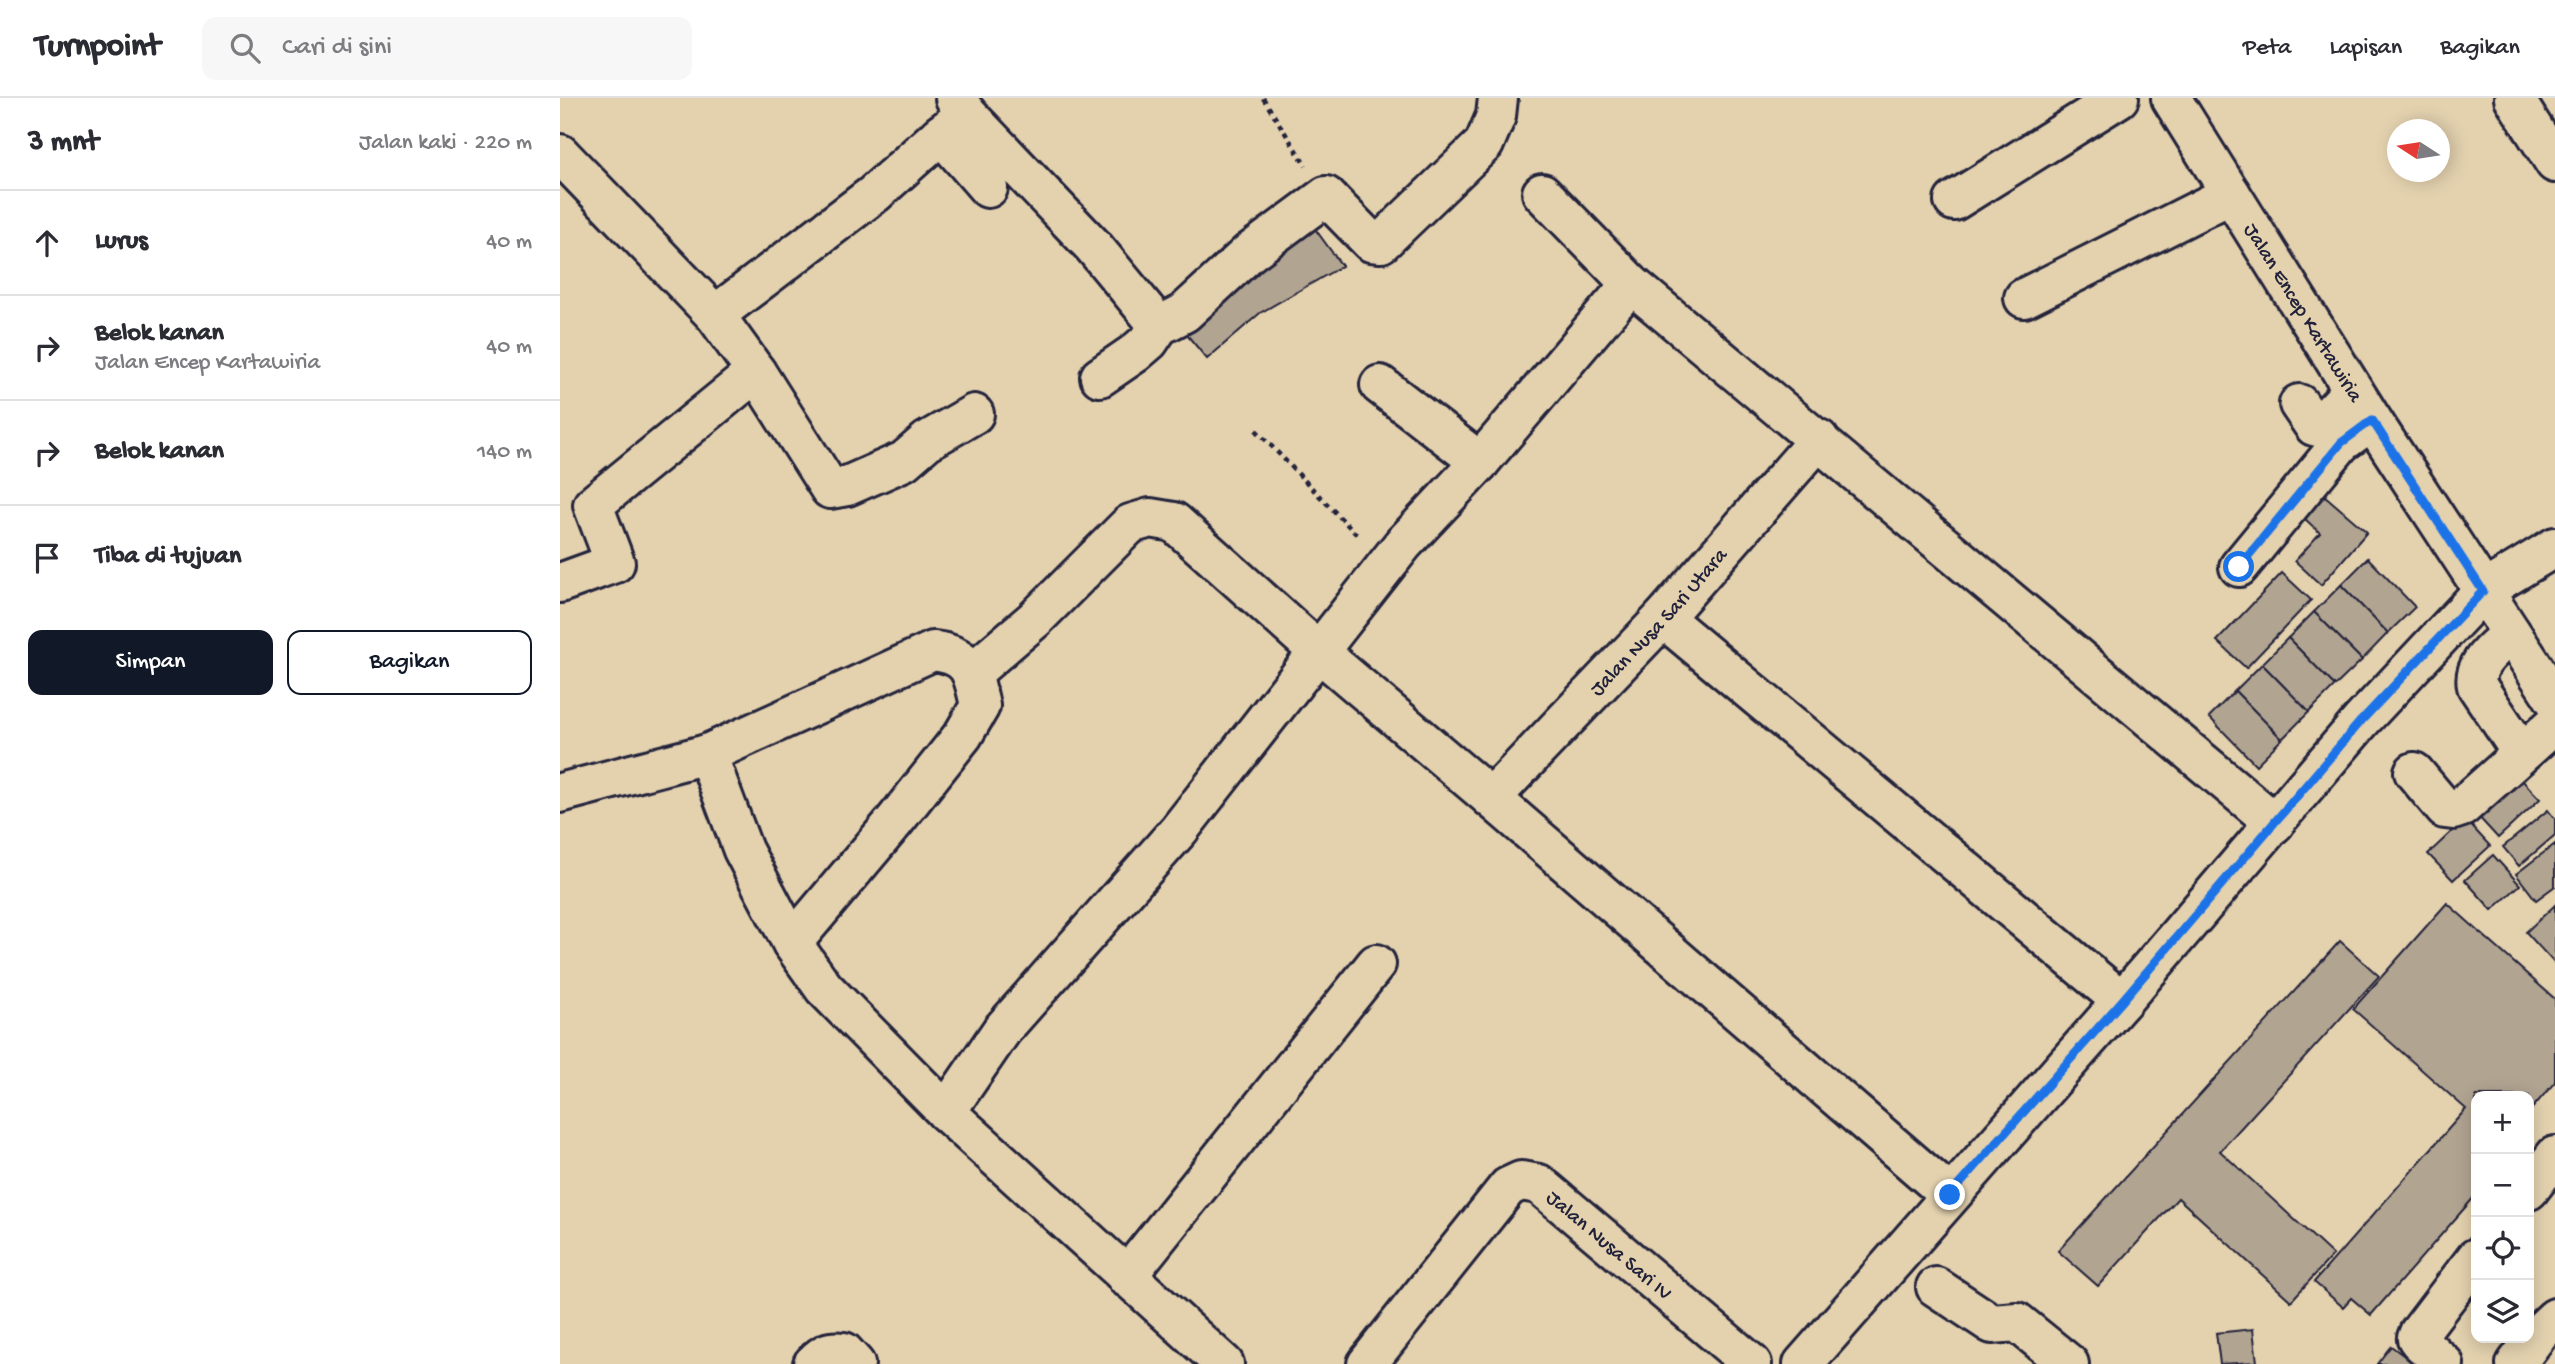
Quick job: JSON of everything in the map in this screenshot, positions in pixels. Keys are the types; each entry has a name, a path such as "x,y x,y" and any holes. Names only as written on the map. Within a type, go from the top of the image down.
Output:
{"street":[{"path":"1100,377 1149,341 1159,326 1184,313 1248,253 1326,196 1371,242 1381,243 1484,144 1496,116 1498,98"},
{"path":"1954,201 2119,98"},
{"name":"Jalan Encep Kartawiria","path":"2171,98 2362,405 2511,633 2551,684"},
{"path":"2514,98 2555,163"},
{"path":"954,115 1093,246 1159,326"},
{"path":"954,115 988,188"},
{"path":"715,315 874,194 954,115"},
{"path":"560,154 715,315 756,372 830,489 847,486 904,461 927,441 974,414"},
{"path":"1542,193 1631,284 2275,823"},
{"path":"2024,298 2231,194"},
{"path":"946,1112 1002,1030 1179,830 1403,544 1480,462 1631,284"},
{"path":"560,583 615,563 593,506 756,372"},
{"path":"1380,385 1480,462"},
{"path":"2299,404 2314,426 2362,405"},
{"path":"2239,567 2341,443 2362,405"},
{"name":"Jalan Nusa Sari Utara","path":"1491,797 1663,618 1819,439"},
{"path":"973,672 1035,619 1130,524 1150,518 1174,522 1319,652 1491,797 1950,1195"},
{"path":"1803,1364 2122,1001 2361,721 2483,591 2555,547"},
{"path":"1663,618 2122,1001"},
{"path":"2511,633 2477,668 2475,676 2477,686 2521,752"},
{"path":"560,793 707,754 933,650 953,653 973,672 980,706 963,735 894,822 792,943"},
{"path":"2414,772 2445,809 2462,807 2555,724"},
{"path":"707,754 743,850 792,943 824,988 946,1112 1223,1363"},
{"path":"1126,1277 1376,964"},
{"path":"2534,1183 2555,1156"},
{"name":"Jalan Nusa Sari IV","path":"1367,1364 1508,1187 1521,1181 1539,1184 1752,1364"},
{"path":"2444,1364 2417,1338 2471,1265"},
{"path":"1936,1287 1992,1324 2018,1322 2069,1364"},
{"path":"2516,1364 2539,1333 2555,1318"}],"path":[{"path":"1263,98 1326,196"},
{"path":"1256,430 1386,565"}],"building":[{"path":"1305,215 1342,266 1260,313 1207,359 1178,324"},
{"path":"2324,495 2367,532 2321,585 2295,561 2320,533 2304,518"},
{"path":"2368,558 2415,607 2388,633 2341,585"},
{"path":"2282,573 2311,600 2246,668 2217,641"},
{"path":"2341,585 2388,633 2362,660 2314,612"},
{"path":"2314,612 2362,660 2335,686 2288,638"},
{"path":"2288,638 2335,686 2309,712 2262,664"},
{"path":"2262,664 2309,712 2282,739 2235,691"},
{"path":"2235,691 2282,739 2256,765 2209,717"},
{"path":"2519,777 2540,799 2498,838 2477,815"},
{"path":"2548,810 2555,819 2555,835 2519,866 2503,847"},
{"path":"2465,819 2490,846 2453,880 2428,854"},
{"path":"2555,844 2555,886 2536,900 2516,874"},
{"path":"2493,855 2520,885 2492,910 2465,880"},
{"path":"2447,903 2555,999 2555,1082 2534,1106 2534,1091 2471,1091 2471,1201 2371,1315 2351,1298 2343,1307 2314,1282 2466,1109 2353,1009"},
{"path":"2555,905 2555,964 2526,932"},
{"path":"2340,941 2379,976 2220,1151 2333,1255 2291,1301 2178,1198 2098,1286 2058,1251"},
{"path":"2253,1329 2257,1362 2220,1364 2216,1333"},
{"path":"2391,1346 2415,1364 2377,1364"}],"route":[{"path":"1950,1195 2122,1001 2361,721 2483,591 2372,420 2341,443 2239,567"}]}
